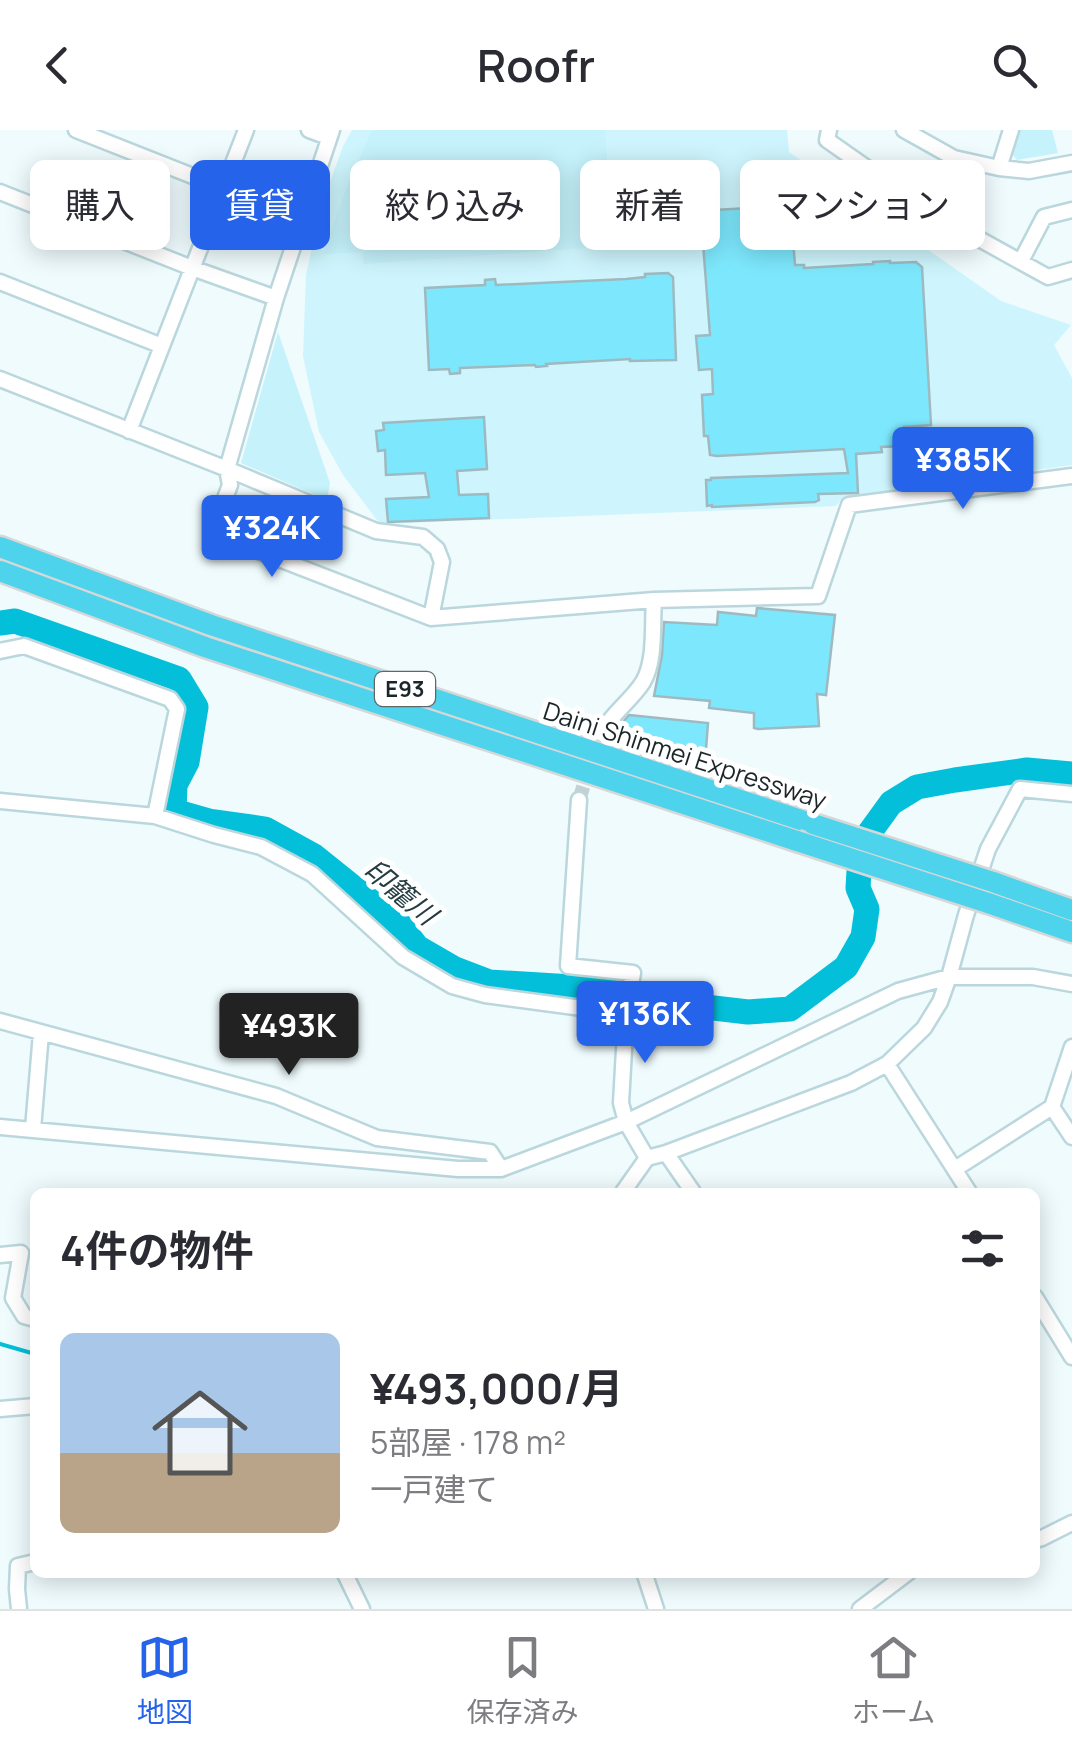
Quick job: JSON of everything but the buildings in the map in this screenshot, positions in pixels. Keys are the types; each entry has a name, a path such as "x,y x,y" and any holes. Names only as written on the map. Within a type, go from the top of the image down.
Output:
{"highway":[{"name":"Daini Shinmei Expressway","path":"0,547 212,625 813,824 990,892 1072,932"},
{"name":"Daini Shinmei Expressway","path":"0,571 205,646 797,841 1072,910"}],"street":[{"path":"76,130 190,175"},
{"path":"234,160 246,130"},
{"path":"309,130 330,134 276,298 227,468 230,484 212,533 431,618 654,600 818,596 849,504 1072,476"},
{"path":"829,130 827,140 927,210 1048,276 1072,270"},
{"path":"904,130 954,158 999,168 1029,171 1072,163"},
{"path":"999,168 1011,130"},
{"path":"0,192 276,298"},
{"path":"1020,261 1044,216 1072,210"},
{"path":"129,431 199,250"},
{"path":"0,282 162,346"},
{"path":"0,379 376,531 423,537 436,549 442,562 431,618"},
{"path":"600,732 646,678 654,600"},
{"path":"0,651 24,646 170,699 177,709 155,816"},
{"path":"626,1188 646,1158 851,1084 887,1064 924,1028 940,1002 988,849 1020,788 1072,794"},
{"path":"579,800 568,966 634,973 626,1014 621,1103 626,1122 646,1158"},
{"path":"0,801 155,816 261,847 312,874 403,958 452,986 484,995 626,1014"},
{"path":"0,1127 458,1169 500,1169 626,1122 898,991 949,977 1033,977 1072,984"},
{"path":"0,1021 276,1096 378,1138 490,1152 500,1169"},
{"path":"33,1130 41,1033"},
{"path":"954,1169 1052,1107 1072,1048"},
{"path":"887,1064 967,1188"},
{"path":"1052,1107 1072,1137"},
{"path":"666,1153 690,1188"},
{"path":"0,1255 21,1253 13,1298 24,1316 30,1318"},
{"path":"1040,1306 1072,1357"},
{"path":"0,1409 30,1406"},
{"path":"1040,1539 1072,1524"},
{"path":"19,1609 18,1566 30,1563"},
{"path":"347,1578 362,1609"},
{"path":"646,1578 656,1609"},
{"path":"860,1609 901,1578"}],"shaded area":[{"path":"352,130 787,130 789,152 800,160 740,160 740,250 928,250 1001,301 1071,325 1054,345 1072,378 1072,465 843,497 836,506 380,524 343,475 319,432 303,356 306,275 311,250 330,250 330,182"},
{"path":"372,130 605,130 607,160 580,160 580,248 560,250 560,160 359,160"},
{"path":"1019,130 1052,130 1058,153 1017,160 1013,155"},
{"path":"350,180 350,250 558,250 364,264 362,252 324,254 330,250 330,236"},
{"path":"278,332 330,483 327,500 241,463"}],"waterway":[{"name":"印籠川","path":"0,623 15,621 179,679 196,707 187,762 175,785 174,811 209,821 265,829 314,856 400,925 417,947 455,969 489,982 605,989 748,1012 790,1009 846,967 863,937 867,909 858,888 859,871 870,832 891,803 917,787 955,780 1027,770 1072,774"},
{"path":"0,1344 30,1353"}],"tunnel":[{"path":"579,800 597,744"}]}
